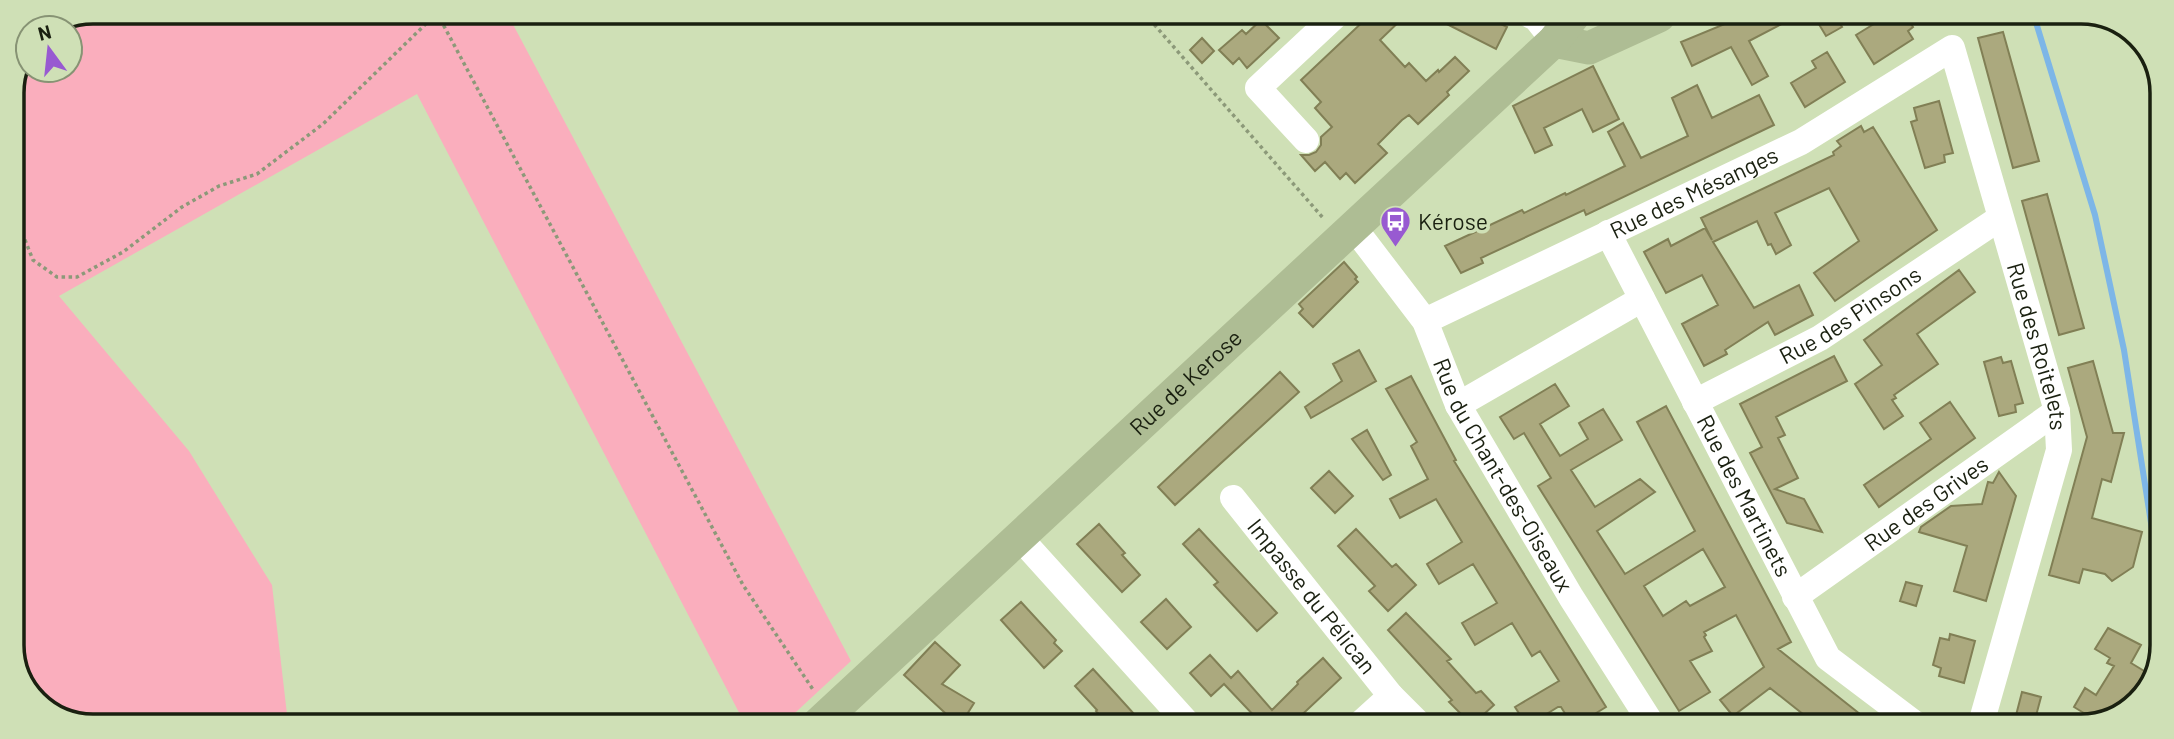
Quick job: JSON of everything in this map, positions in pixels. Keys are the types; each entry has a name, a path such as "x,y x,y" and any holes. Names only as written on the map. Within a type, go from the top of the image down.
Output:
{"main road":[{"path":"1564,28 1589,48 1642,24"},
{"name":"Rue de Kerose","path":"828,714 1348,233 1564,28"}],"street":[{"path":"1306,140 1258,88 1326,24"},
{"name":"Rue des Roitelets","path":"1952,48 2057,411 2059,450 1984,714"},
{"name":"Rue des Mésanges","path":"1425,321 1801,142 1952,48"},
{"name":"Rue des Pinsons","path":"1695,402 1820,338 2000,218"},
{"name":"Rue du Chant-des-Oiseaux","path":"1348,233 1425,321 1458,405 1571,597 1645,714"},
{"name":"Rue des Martinets","path":"1608,233 1828,658 1902,714"},
{"path":"1458,405 1642,299"},
{"name":"Rue des Grives","path":"1796,597 2057,411"},
{"name":"Impasse du Pélican","path":"1233,498 1391,696 1409,714"},
{"path":"1019,537 1179,714"},
{"name":"Impasse du Pélican","path":"1371,714 1391,696"}],"path":[{"path":"24,238 33,260 57,277 77,277 123,252 182,207 219,186 257,174 323,124 426,24"},
{"path":"443,24 743,585 820,714"},
{"path":"1153,24 1348,233"}],"shaded area":[{"path":"513,24 851,661 794,714 740,714 417,94 59,296 189,451 272,585 287,714 94,714 71,711 51,700 34,680 28,668 25,650 25,84 84,84 84,25"}],"building":[{"path":"1257,24 1265,24 1279,38 1247,68 1239,58 1233,64 1219,50 1242,30 1246,34"},
{"path":"1360,24 1397,24 1380,40 1405,67 1409,63 1426,81 1455,57 1469,71 1447,92 1449,95 1418,124 1409,115 1402,120 1378,144 1387,153 1355,183 1346,173 1340,179 1325,162 1315,171 1301,155 1316,152 1321,145 1321,137 1332,127 1315,108 1321,102 1301,80"},
{"path":"1447,24 1501,24 1507,27 1496,49"},
{"path":"1725,24 1782,24 1749,41 1768,76 1752,85 1731,47 1692,66 1681,42"},
{"path":"1819,24 1840,24 1842,27 1826,36"},
{"path":"1874,24 1911,24 1913,27 1908,31 1913,39 1874,64 1856,35"},
{"path":"2003,32 2039,161 2013,168 1978,38"},
{"path":"1202,38 1214,51 1202,63 1190,50"},
{"path":"1827,52 1845,82 1805,107 1791,83 1816,68 1812,61"},
{"path":"1593,66 1619,119 1593,132 1582,109 1544,128 1552,145 1535,153 1513,106"},
{"path":"1697,85 1712,118 1759,95 1774,125 1586,215 1584,210 1481,258 1483,263 1461,273 1445,246 1522,210 1524,213 1565,193 1566,195 1625,166 1608,132 1623,123 1641,158 1688,136 1672,98"},
{"path":"1939,101 1953,153 1944,155 1945,162 1925,168 1911,122 1917,120 1914,108"},
{"path":"1861,126 1864,132 1873,127 1937,230 1835,301 1814,273 1859,241 1829,188 1775,213 1791,245 1776,254 1771,244 1768,245 1757,221 1713,242 1754,308 1799,285 1813,315 1775,335 1768,322 1725,350 1727,354 1704,366 1682,324 1718,305 1702,275 1666,293 1644,252 1668,239 1671,246 1705,228 1712,240 1701,218 1834,155 1833,152 1841,146 1837,141"},
{"path":"2047,194 2084,328 2059,335 2022,201"},
{"path":"1344,262 1358,282 1313,327 1299,313 1303,309 1299,304"},
{"path":"1959,270 1975,292 1917,334 1938,364 1894,395 1896,398 1892,400 1903,416 1884,429 1855,384 1882,365 1864,340"},
{"path":"1359,350 1376,381 1311,418 1305,407 1342,381 1333,364"},
{"path":"1834,356 1847,381 1776,417 1785,435 1778,438 1798,478 1775,489 1804,499 1822,532 1787,523 1750,453 1762,447 1740,404"},
{"path":"2001,357 2003,363 2011,361 2023,403 2015,405 2016,412 1999,416 1984,362"},
{"path":"2093,361 2113,433 2124,433 2111,482 2102,479 2092,518 2142,532 2133,567 2112,581 2105,574 2083,569 2079,583 2049,575 2087,437 2068,368"},
{"path":"1280,372 1299,392 1175,505 1158,487"},
{"path":"1411,376 1456,460 1454,461 1606,707 1594,714 1565,714 1558,707 1547,714 1519,714 1515,707 1559,681 1540,651 1532,656 1512,623 1475,645 1462,623 1497,603 1473,564 1439,584 1427,564 1462,542 1436,499 1400,518 1390,499 1428,479 1411,446 1417,442 1386,389"},
{"path":"1555,384 1569,406 1540,424 1560,456 1588,439 1579,423 1603,409 1622,440 1571,470 1595,507 1640,479 1655,492 1597,531 1625,574 1695,531 1637,422 1666,406 1791,642 1778,649 1860,714 1803,714 1770,688 1736,714 1731,714 1720,700 1764,667 1736,615 1704,632 1712,651 1690,661 1710,692 1679,711 1538,486 1551,478 1524,433 1514,439 1500,417","holes":["1703,549 1725,587 1690,606 1686,601 1663,616 1644,586"]},
{"path":"1950,402 1975,438 1879,507 1864,485 1931,439 1920,423"},
{"path":"1367,430 1391,475 1383,480 1352,439"},
{"path":"1329,471 1353,496 1335,513 1311,488"},
{"path":"1999,472 2016,496 1986,601 1954,591 1967,546 1919,532 1921,527 1951,506 1982,504 1988,482 1993,483"},
{"path":"1099,524 1140,575 1122,592 1077,544"},
{"path":"1199,529 1277,613 1257,631 1214,585 1218,582 1183,544"},
{"path":"1356,529 1392,567 1396,564 1416,585 1388,611 1369,591 1375,586 1338,546"},
{"path":"1906,582 1922,586 1916,606 1900,601"},
{"path":"1166,599 1191,627 1167,649 1141,622"},
{"path":"1021,602 1056,640 1054,643 1062,651 1044,668 1001,620"},
{"path":"1406,613 1451,659 1447,661 1476,693 1481,691 1494,705 1484,714 1461,714 1449,702 1452,700 1388,630"},
{"path":"2108,628 2141,645 2131,663 2144,671 2135,688 2119,703 2103,711 2085,714 2074,707 2085,688 2096,695 2114,666 2107,663 2110,658 2095,649"},
{"path":"1950,634 1975,641 1964,683 1939,676 1941,668 1933,665 1940,638 1949,640"},
{"path":"935,642 960,665 942,684 974,703 967,714 946,714 904,675"},
{"path":"1210,655 1231,678 1238,671 1272,710 1323,658 1341,678 1303,714 1252,714 1224,684 1211,696 1190,673"},
{"path":"1093,669 1134,714 1099,714 1075,686"},
{"path":"2022,692 2041,697 2036,714 2016,714"}],"waterway":[{"path":"2036,24 2095,215 2124,350 2150,515"}],"place":[{"name":"Kérose","path":"1395,249"}]}
